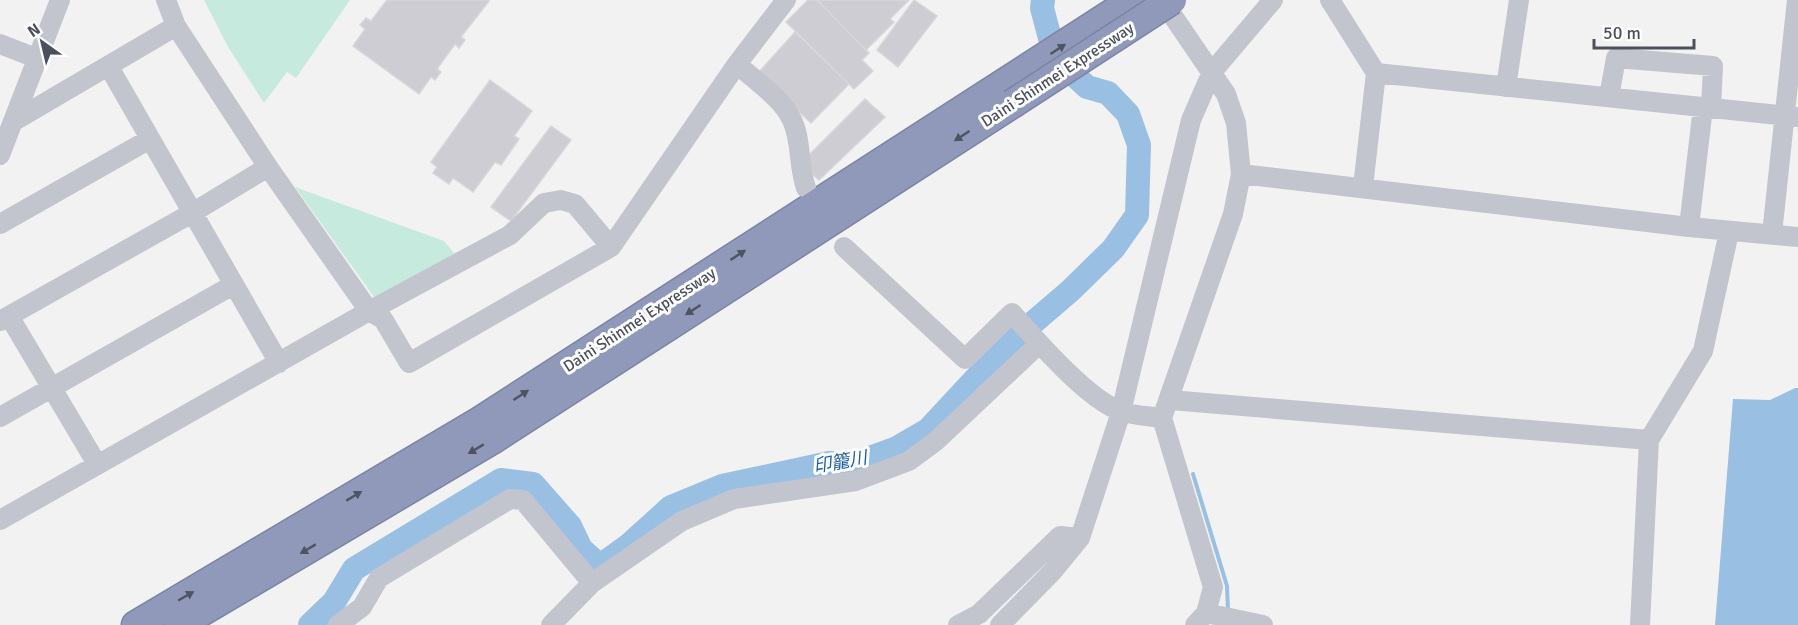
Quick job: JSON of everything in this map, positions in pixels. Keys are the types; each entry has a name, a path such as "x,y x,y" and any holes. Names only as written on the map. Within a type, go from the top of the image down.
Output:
{"highway":[{"name":"Daini Shinmei Expressway","path":"179,625 492,440 1010,93 1133,0"},
{"name":"Daini Shinmei Expressway","path":"136,625 480,421 1010,93 1172,0"}],"street":[{"path":"0,155 60,0"},
{"path":"166,0 176,26 268,167 369,311 383,319 409,363 611,247 737,64 786,0"},
{"path":"1162,0 1226,94 1236,123 1240,174 1233,214 1162,418 1214,588 1201,619 1252,624"},
{"path":"1000,625 1053,571 1080,538 1121,412 1191,120 1212,72 1272,0"},
{"path":"1330,0 1377,73 1363,187"},
{"path":"1506,87 1519,0"},
{"path":"1773,234 1791,116 1797,0"},
{"path":"14,121 176,26"},
{"path":"0,44 36,58"},
{"path":"1609,97 1616,58 1713,66 1689,227"},
{"path":"737,64 777,101 792,119 798,144 800,171 806,188"},
{"path":"109,67 279,363"},
{"path":"1377,73 1791,116"},
{"path":"0,224 150,139"},
{"path":"97,464 51,388 5,319 268,167"},
{"path":"1240,174 1729,232 1798,237"},
{"path":"0,520 369,311 510,236 544,203 561,200 575,204 611,247"},
{"path":"1640,625 1649,440 1703,351 1729,232"},
{"path":"844,247 965,359 1012,313 1039,344 1104,404 1121,412 1162,418"},
{"path":"0,417 233,285"},
{"path":"550,625 591,583 682,521 734,499 856,481 909,461 936,441 1039,344"},
{"path":"1170,400 1649,440"},
{"path":"338,625 362,607 379,578 510,499 523,500 591,583"},
{"path":"958,625 979,614 1060,536 1080,538"}],"green space":[{"path":"204,0 350,0 296,78 287,72 264,103 228,47"},
{"path":"295,187 444,241 455,254 374,297"}],"water":[{"path":"1798,388 1798,625 1715,625 1733,399 1770,400"}],"building":[{"path":"387,0 489,1 461,37 465,40 459,48 455,44 437,69 441,72 435,80 431,77 419,94 353,46 365,29 360,25 366,18 371,21"},
{"path":"808,0 817,0 869,53 862,60 873,71 854,89 786,22"},
{"path":"817,0 909,0 890,19 894,22 866,50"},
{"path":"914,0 937,16 898,67 877,50"},
{"path":"795,32 849,84 811,123 758,73"},
{"path":"490,80 532,111 514,136 519,139 501,165 495,162 473,192 453,178 449,184 433,173 437,167 431,162"},
{"path":"865,99 885,117 819,180 812,174 808,156"},
{"path":"551,126 571,140 511,221 491,207"}],"waterway":[{"name":"印籠川","path":"310,625 334,602 354,569 501,480 533,484 570,526 581,549 600,566 629,545 671,507 722,486 829,463 856,463 897,448 928,430 1007,345 1070,291 1113,249 1137,215 1139,145 1128,114 1108,93 1087,87 1074,75 1051,42 1042,8 1043,0"},
{"path":"1193,474 1227,586 1228,612"}]}
